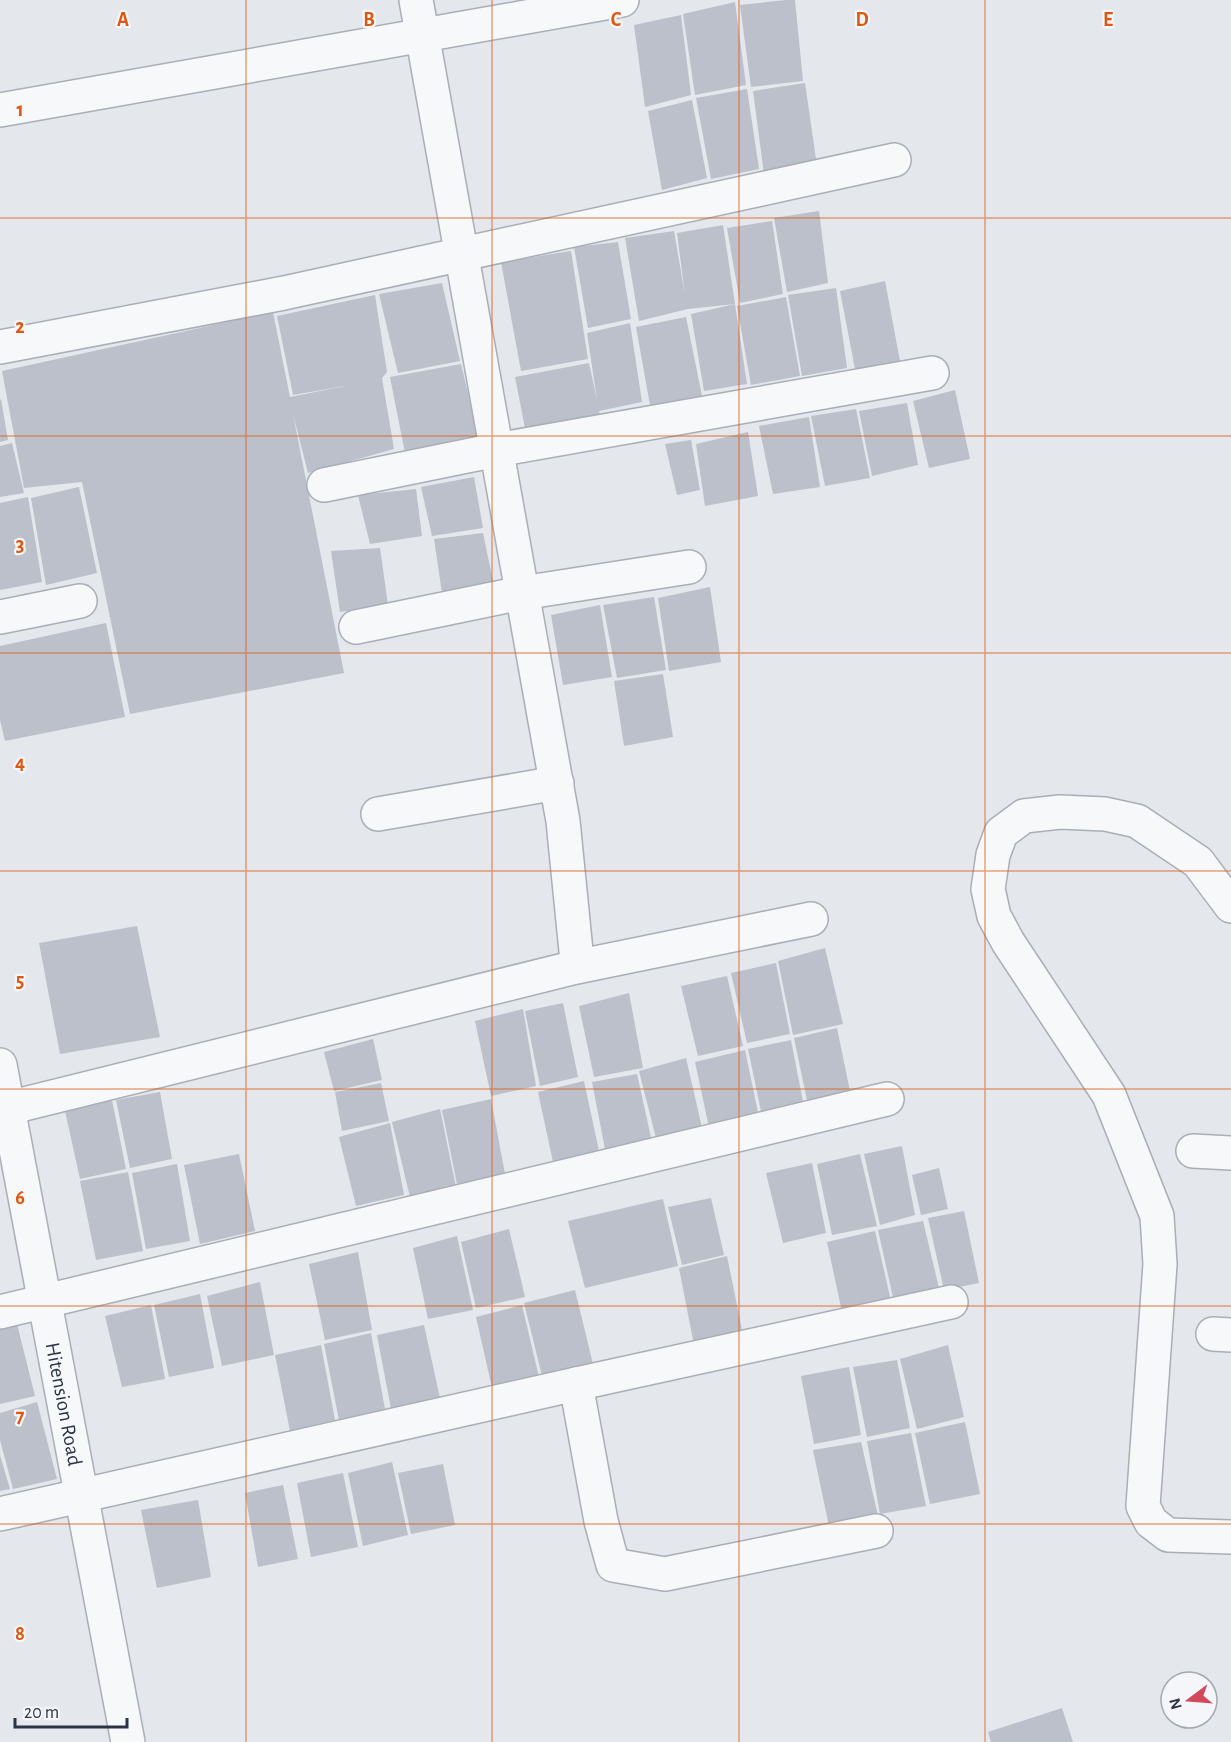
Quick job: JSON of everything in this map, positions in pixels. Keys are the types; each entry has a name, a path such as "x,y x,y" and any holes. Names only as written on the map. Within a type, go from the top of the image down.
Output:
{"street":[{"path":"416,0 557,783 563,821 576,967"},
{"path":"0,110 622,0"},
{"path":"0,347 284,293 894,160"},
{"path":"324,485 496,450 932,373"},
{"path":"356,627 522,593 689,567"},
{"path":"0,617 80,601"},
{"path":"378,814 557,783"},
{"path":"1231,906 1198,862 1137,821 1105,814 1060,812 1024,816 1001,833 993,855 988,889 994,916 1008,942 1109,1095 1157,1216 1160,1264 1143,1506 1151,1522 1168,1535 1231,1537"},
{"path":"4,1110 576,967 811,919"},
{"name":"Hitension Road","path":"0,1065 4,1110 45,1303 128,1742"},
{"path":"0,1312 887,1099"},
{"path":"1193,1151 1231,1153"},
{"path":"0,1514 951,1302"},
{"path":"576,1384 601,1521 613,1565 665,1574 876,1531"}],"building":[{"path":"795,0 803,81 751,87 740,5"},
{"path":"735,2 746,85 695,95 683,14"},
{"path":"681,15 691,95 645,107 634,25"},
{"path":"805,83 817,166 764,174 753,91"},
{"path":"747,89 759,169 711,179 696,98"},
{"path":"692,100 707,178 662,190 648,111"},
{"path":"819,211 828,283 787,292 774,218"},
{"path":"772,221 783,294 740,303 727,228"},
{"path":"723,225 735,304 688,309 639,321 625,238 674,231 685,295 677,233"},
{"path":"618,242 631,319 588,328 574,247"},
{"path":"571,251 588,359 521,371 501,262"},
{"path":"885,281 900,361 855,369 840,291"},
{"path":"442,283 460,361 398,373 379,294"},
{"path":"836,288 847,368 802,376 788,295"},
{"path":"375,295 387,372 382,378 394,449 308,473 293,414 344,673 130,714 82,482 24,488 2,371 273,312 290,397 350,385 293,395 277,316"},
{"path":"786,297 800,376 751,385 737,306"},
{"path":"735,304 747,384 704,391 691,314"},
{"path":"686,317 702,396 650,405 636,327"},
{"path":"630,323 642,402 599,411 600,416 525,428 515,377 589,363 597,400 587,333"},
{"path":"461,364 479,439 405,453 390,377"},
{"path":"955,390 970,459 929,468 913,401"},
{"path":"0,400 8,440 0,442"},
{"path":"907,403 918,465 872,476 859,411"},
{"path":"856,409 870,478 825,486 811,416"},
{"path":"809,417 820,487 773,494 759,426"},
{"path":"748,432 758,496 705,506 696,444"},
{"path":"691,440 700,490 677,495 665,444"},
{"path":"12,443 24,493 0,497 0,446"},
{"path":"474,477 483,528 432,536 421,487"},
{"path":"79,487 97,573 46,585 31,498"},
{"path":"416,489 422,536 370,544 358,495"},
{"path":"28,497 42,582 0,590 0,503"},
{"path":"483,533 494,586 442,593 434,539"},
{"path":"380,548 388,605 340,612 331,551"},
{"path":"710,587 721,662 669,671 658,598"},
{"path":"654,597 666,670 617,678 603,605"},
{"path":"600,605 612,677 563,685 551,615"},
{"path":"106,623 125,717 5,741 0,720 0,646"},
{"path":"663,674 673,737 624,746 614,681"},
{"path":"137,926 160,1037 60,1054 39,943"},
{"path":"825,948 843,1024 793,1035 778,961"},
{"path":"776,963 790,1034 747,1043 731,973"},
{"path":"727,976 743,1046 698,1056 681,986"},
{"path":"629,993 643,1068 594,1077 579,1006"},
{"path":"563,1003 578,1077 540,1086 525,1011"},
{"path":"523,1009 536,1086 491,1096 475,1021"},
{"path":"837,1028 852,1101 809,1110 794,1038"},
{"path":"373,1039 382,1080 334,1091 324,1052"},
{"path":"791,1040 805,1112 763,1121 748,1049"},
{"path":"745,1050 760,1122 710,1132 695,1062"},
{"path":"686,1058 703,1132 657,1142 639,1071"},
{"path":"637,1074 652,1142 606,1154 592,1082"},
{"path":"584,1081 599,1151 553,1162 538,1092"},
{"path":"381,1083 389,1121 342,1131 335,1092"},
{"path":"160,1092 172,1159 130,1168 116,1100"},
{"path":"491,1099 505,1174 457,1184 442,1110"},
{"path":"112,1100 126,1169 80,1179 65,1111"},
{"path":"440,1109 456,1187 410,1197 392,1122"},
{"path":"390,1123 404,1195 356,1206 339,1137"},
{"path":"902,1146 915,1215 880,1225 864,1154"},
{"path":"239,1154 255,1231 200,1244 184,1165"},
{"path":"860,1154 877,1226 832,1235 817,1164"},
{"path":"812,1163 826,1233 783,1243 766,1173"},
{"path":"177,1164 190,1241 146,1249 132,1173"},
{"path":"939,1168 948,1209 921,1215 912,1175"},
{"path":"128,1172 143,1251 96,1260 80,1181"},
{"path":"711,1198 724,1255 682,1265 668,1207"},
{"path":"663,1199 678,1266 585,1288 568,1221"},
{"path":"964,1211 979,1283 944,1290 928,1218"},
{"path":"923,1221 940,1292 894,1302 878,1230"},
{"path":"509,1229 525,1297 476,1308 461,1242"},
{"path":"875,1231 891,1301 842,1312 827,1242"},
{"path":"457,1236 473,1310 428,1319 413,1248"},
{"path":"358,1252 372,1330 325,1340 309,1264"},
{"path":"727,1256 743,1335 694,1345 679,1268"},
{"path":"260,1282 274,1355 222,1366 207,1296"},
{"path":"575,1290 593,1364 542,1376 524,1303"},
{"path":"200,1294 214,1368 169,1377 154,1305"},
{"path":"151,1305 165,1379 122,1387 105,1316"},
{"path":"522,1305 539,1377 492,1388 476,1317"},
{"path":"17,1324 35,1396 0,1404 0,1328"},
{"path":"424,1325 440,1398 391,1409 377,1335"},
{"path":"371,1333 385,1409 339,1420 324,1344"},
{"path":"321,1345 335,1420 290,1431 275,1355"},
{"path":"948,1345 964,1417 917,1429 900,1359"},
{"path":"897,1360 910,1428 867,1437 853,1367"},
{"path":"849,1367 861,1435 814,1444 801,1376"},
{"path":"37,1402 57,1479 13,1489 0,1440 0,1413"},
{"path":"965,1422 980,1494 930,1504 915,1433"},
{"path":"911,1433 926,1506 880,1514 867,1441"},
{"path":"861,1442 878,1516 829,1526 813,1450"},
{"path":"0,1455 10,1489 0,1491"},
{"path":"392,1462 408,1535 363,1546 348,1473"},
{"path":"443,1464 455,1525 411,1534 398,1473"},
{"path":"343,1473 358,1547 311,1557 297,1483"},
{"path":"283,1485 298,1559 258,1567 245,1493"},
{"path":"198,1500 211,1577 157,1588 141,1510"},
{"path":"1062,1708 1073,1742 991,1742 988,1732"}]}
